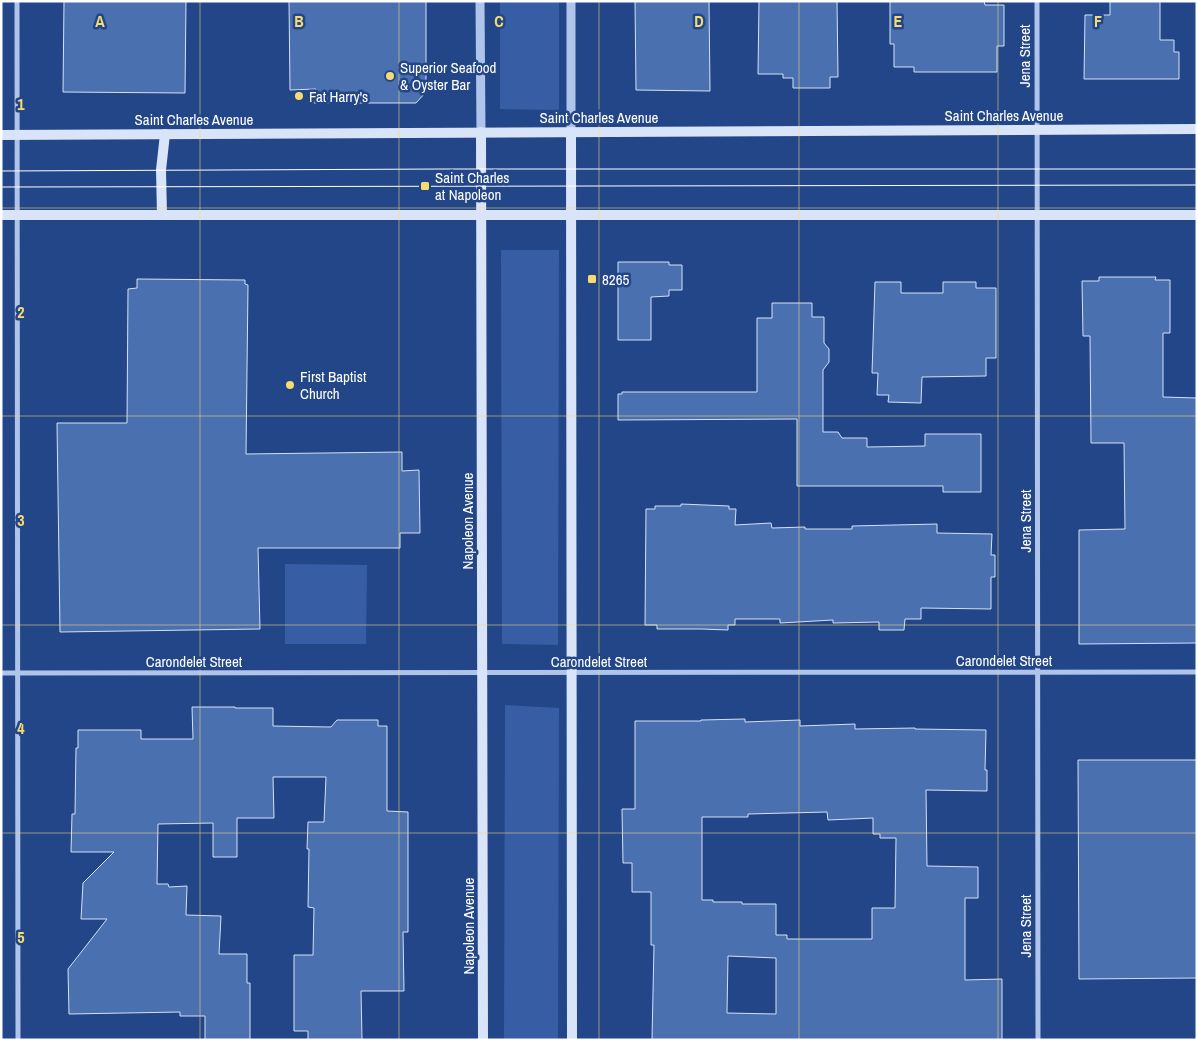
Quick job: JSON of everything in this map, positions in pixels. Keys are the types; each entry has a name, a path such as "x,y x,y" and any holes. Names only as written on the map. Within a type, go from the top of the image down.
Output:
{"main road":[{"name":"Saint Charles Avenue","path":"1,135 1197,129"},
{"name":"Napoleon Avenue","path":"481,132 483,1040"},
{"path":"571,132 572,1040"},
{"path":"162,216 161,170 165,134"},
{"path":"1,215 1197,215"}],"street":[{"path":"17,1 18,1040"},
{"name":"Napoleon Avenue","path":"480,1 481,132"},
{"path":"571,1 571,132"},
{"name":"Jena Street","path":"1037,1 1038,1040"},
{"name":"Carondelet Street","path":"1,673 1197,672"}],"shaded area":[{"path":"500,1 559,1 559,110 500,109"},
{"path":"501,250 559,250 558,645 502,644"},
{"path":"285,564 367,565 366,644 285,644"},
{"path":"505,705 559,708 558,1040 504,1040"}],"building":[{"path":"64,1 186,1 185,93 63,92"},
{"path":"289,1 426,1 426,92 416,103 314,103 316,89 290,90"},
{"path":"635,1 709,1 710,91 636,90"},
{"path":"759,1 837,1 838,77 830,77 830,88 793,88 793,78 783,78 783,74 758,74"},
{"path":"890,1 984,1 985,5 1004,5 1004,46 997,46 997,72 914,72 914,67 894,67 894,44 890,44"},
{"path":"1110,1 1160,1 1160,40 1174,40 1174,52 1179,52 1179,79 1084,79 1085,15 1110,15"},
{"path":"618,262 669,262 669,265 682,265 682,290 669,290 669,296 651,297 651,340 618,340"},
{"path":"1099,277 1156,277 1155,280 1170,280 1170,333 1163,333 1163,397 1197,398 1197,643 1079,644 1079,530 1125,529 1124,443 1091,443 1090,336 1083,336 1082,281 1099,281"},
{"path":"137,279 245,280 245,284 248,285 246,454 402,452 402,471 419,470 420,533 400,533 400,548 258,548 260,629 60,632 57,423 127,423 128,289 137,288"},
{"path":"875,282 901,282 901,293 943,293 943,282 976,282 976,288 996,288 996,358 986,358 986,376 922,377 921,403 888,402 889,395 877,395 878,373 872,373"},
{"path":"772,303 812,303 812,317 824,317 824,343 829,349 829,362 823,370 823,432 838,432 842,438 867,438 867,447 925,446 925,434 981,434 981,492 943,492 943,486 797,486 797,419 618,420 618,394 622,394 622,392 757,392 757,318 772,318"},
{"path":"681,504 729,506 729,509 736,509 735,525 771,523 772,528 852,529 852,526 937,524 937,533 992,534 991,555 995,555 995,577 991,577 991,609 921,608 921,619 905,619 904,630 879,630 879,622 833,623 833,620 780,623 780,619 735,619 735,625 728,625 728,630 657,629 657,625 645,625 646,509 655,509 655,506 681,506"},
{"path":"192,707 273,708 273,726 331,727 337,720 378,720 378,726 387,726 387,811 408,812 408,932 403,932 404,991 361,991 362,1040 308,1040 308,1031 294,1031 294,955 313,955 314,908 308,907 308,822 324,822 326,777 273,777 274,818 237,818 237,857 213,857 213,823 158,824 157,884 168,884 169,887 187,886 186,915 221,916 219,954 247,954 247,983 250,983 250,1040 205,1040 205,1016 180,1016 180,1012 69,1014 68,969 107,919 81,919 83,883 114,852 71,852 72,814 75,814 78,730 141,730 141,739 193,739"},
{"path":"745,719 745,722 800,720 800,726 855,724 855,729 986,730 985,770 987,770 987,791 926,790 927,866 978,867 978,898 965,898 965,980 1002,979 1002,1040 652,1040 654,945 651,945 651,892 632,892 632,863 623,863 622,809 635,809 635,721","holes":["827,812 828,820 873,818 873,834 880,834 880,838 896,838 895,908 872,908 872,939 787,939 787,935 776,935 776,904 742,904 742,902 702,900 702,817 748,817 748,814","728,956 776,958 776,1014 727,1013"]},
{"path":"1078,760 1197,760 1197,978 1079,979"}],"tram line":[{"path":"1,171 1197,169"},
{"path":"1,187 1197,185"}],"place":[{"name":"Superior Seafood & Oyster Bar","path":"390,76"},
{"name":"Fat Harry's","path":"299,96"},
{"name":"Saint Charles at Napoleon","path":"425,186"},
{"name":"8265","path":"592,279"},
{"name":"First Baptist Church","path":"290,385"}]}
